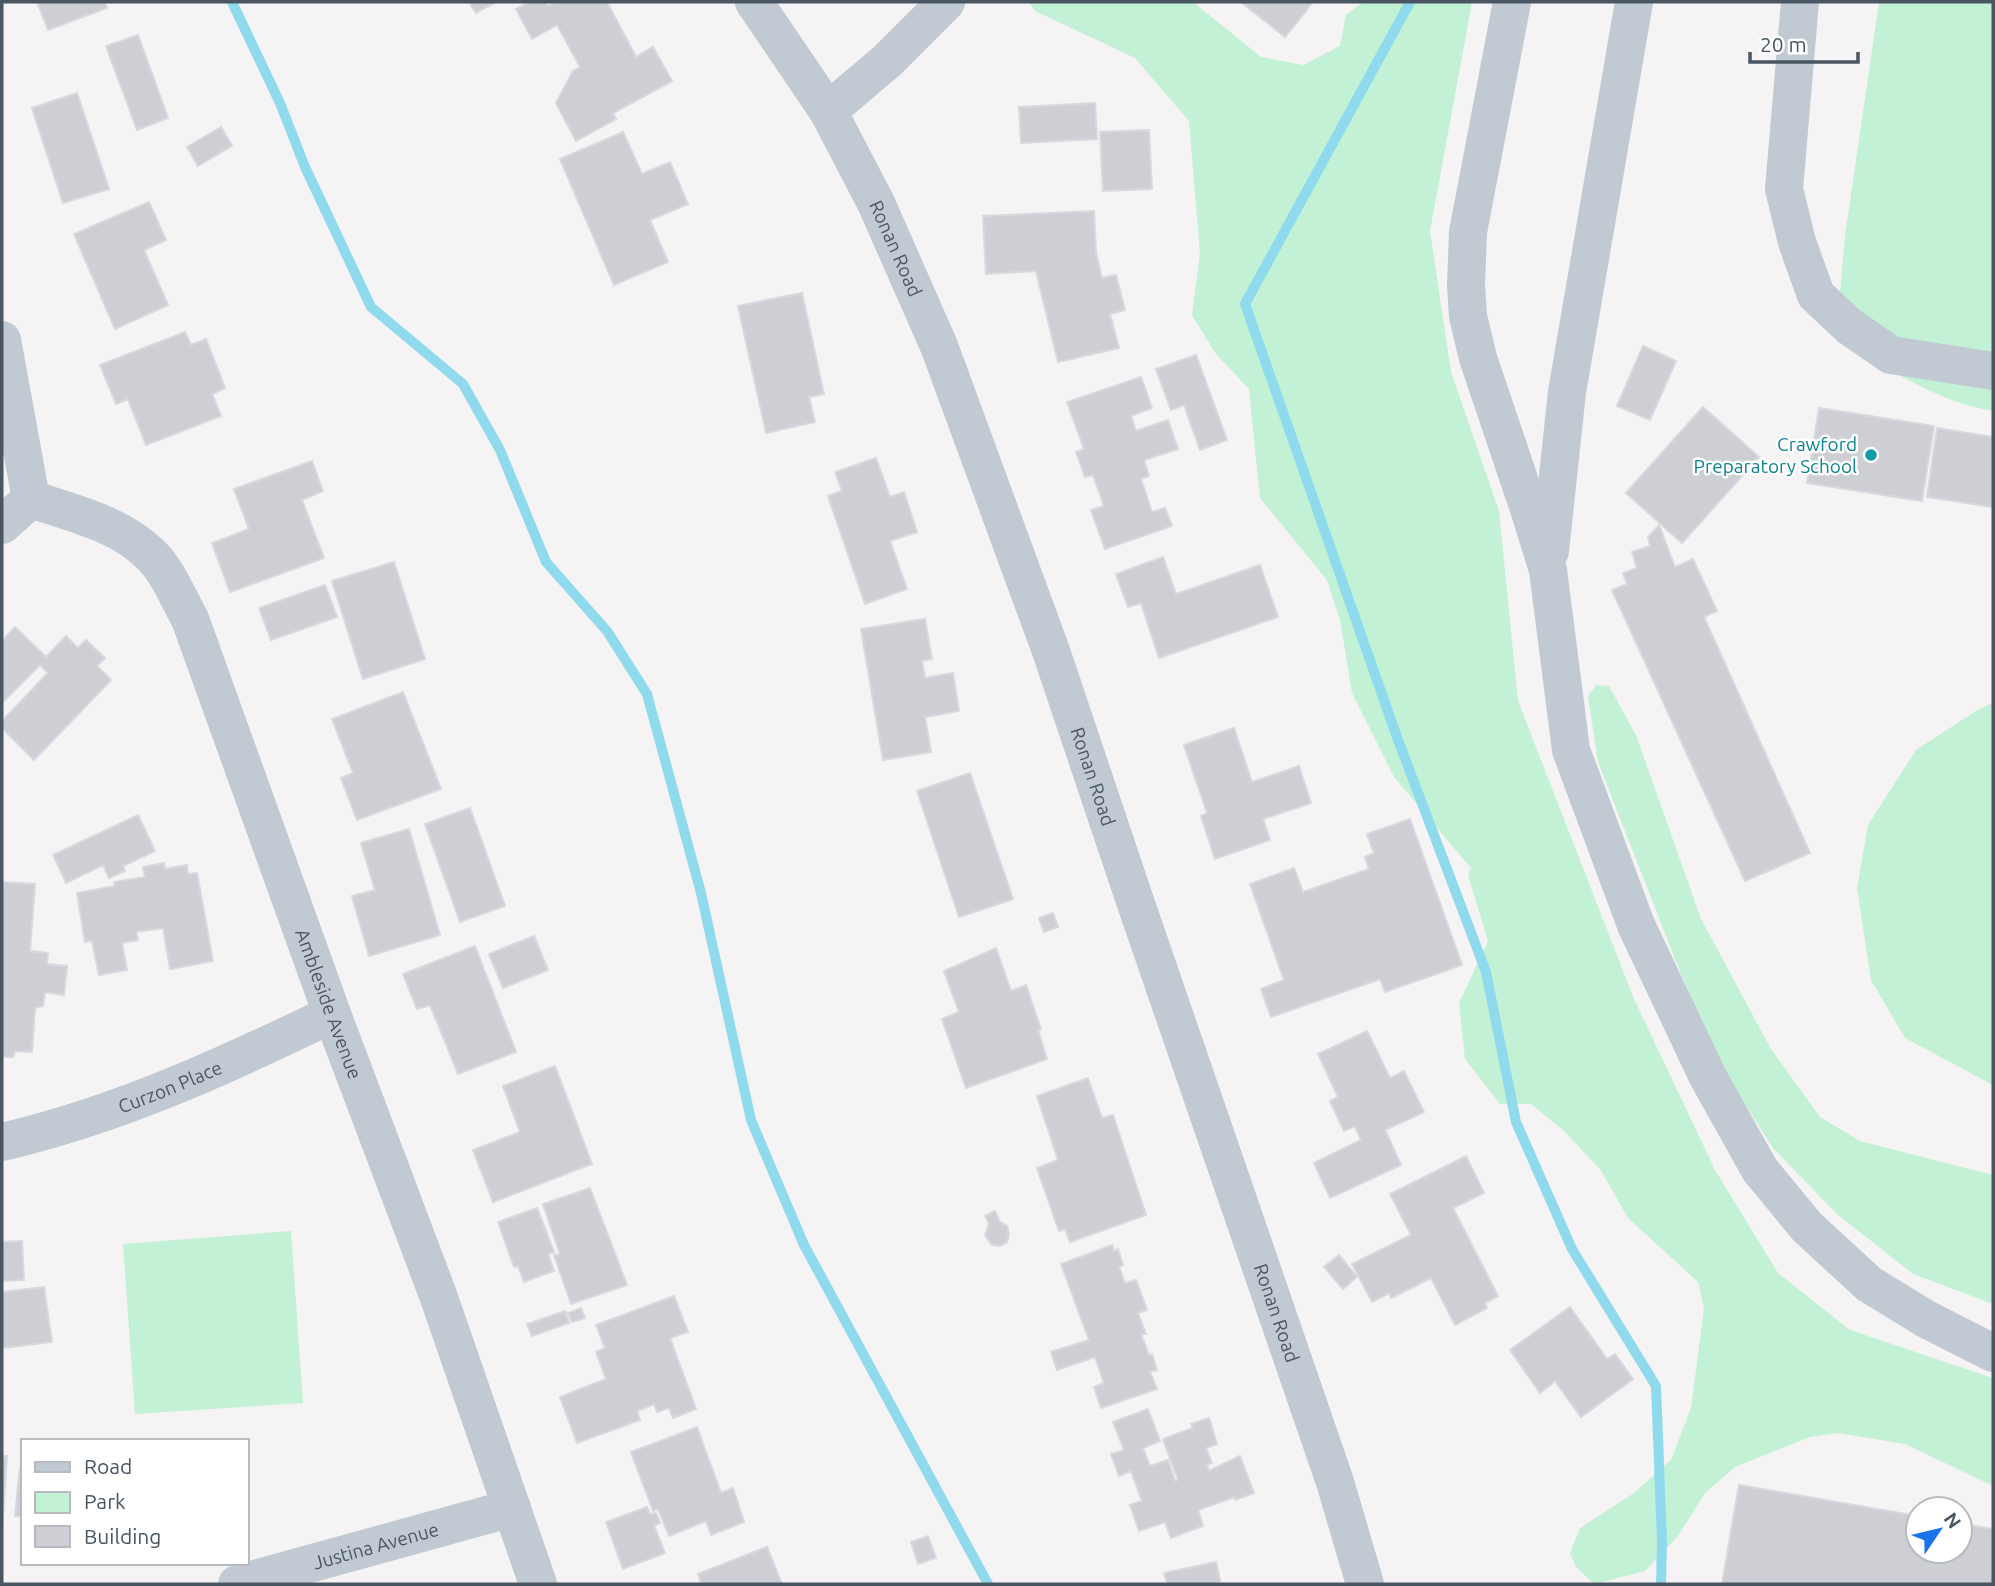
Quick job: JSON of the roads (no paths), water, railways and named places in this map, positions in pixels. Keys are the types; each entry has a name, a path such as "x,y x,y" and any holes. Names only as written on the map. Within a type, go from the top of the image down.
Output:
{"street":[{"name":"Ronan Road","path":"754,2 828,111 908,273 939,346 1051,651 1133,898 1330,1469 1365,1584"},
{"path":"828,111 887,61 946,2"},
{"path":"1512,2 1468,232 1468,316 1478,358 1548,570 1571,750 1636,925 1708,1077 1760,1170 1807,1227 1869,1284 1926,1319 1993,1353"},
{"path":"1548,570 1567,392 1634,2"},
{"path":"1800,2 1784,189 1797,242 1816,295 1849,326 1891,355 1993,371"},
{"path":"2,340 31,499 2,525"},
{"name":"Ambleside Avenue","path":"31,499 106,525 151,555 170,581 190,620 332,1014 438,1294 538,1584"},
{"name":"Curzon Place","path":"2,1143 86,1120 173,1088 332,1014"},
{"name":"Justina Avenue","path":"237,1584 512,1508"}],"waterway":[{"path":"232,2 371,307 463,384 500,450 546,562 607,631 647,694 701,893 751,1120 804,1245 988,1584"},
{"path":"1410,2 1245,304 1398,740 1486,972 1516,1122 1572,1249 1656,1386 1661,1584"}],"place":[{"name":"Crawford Preparatory School","path":"1871,455"}]}
